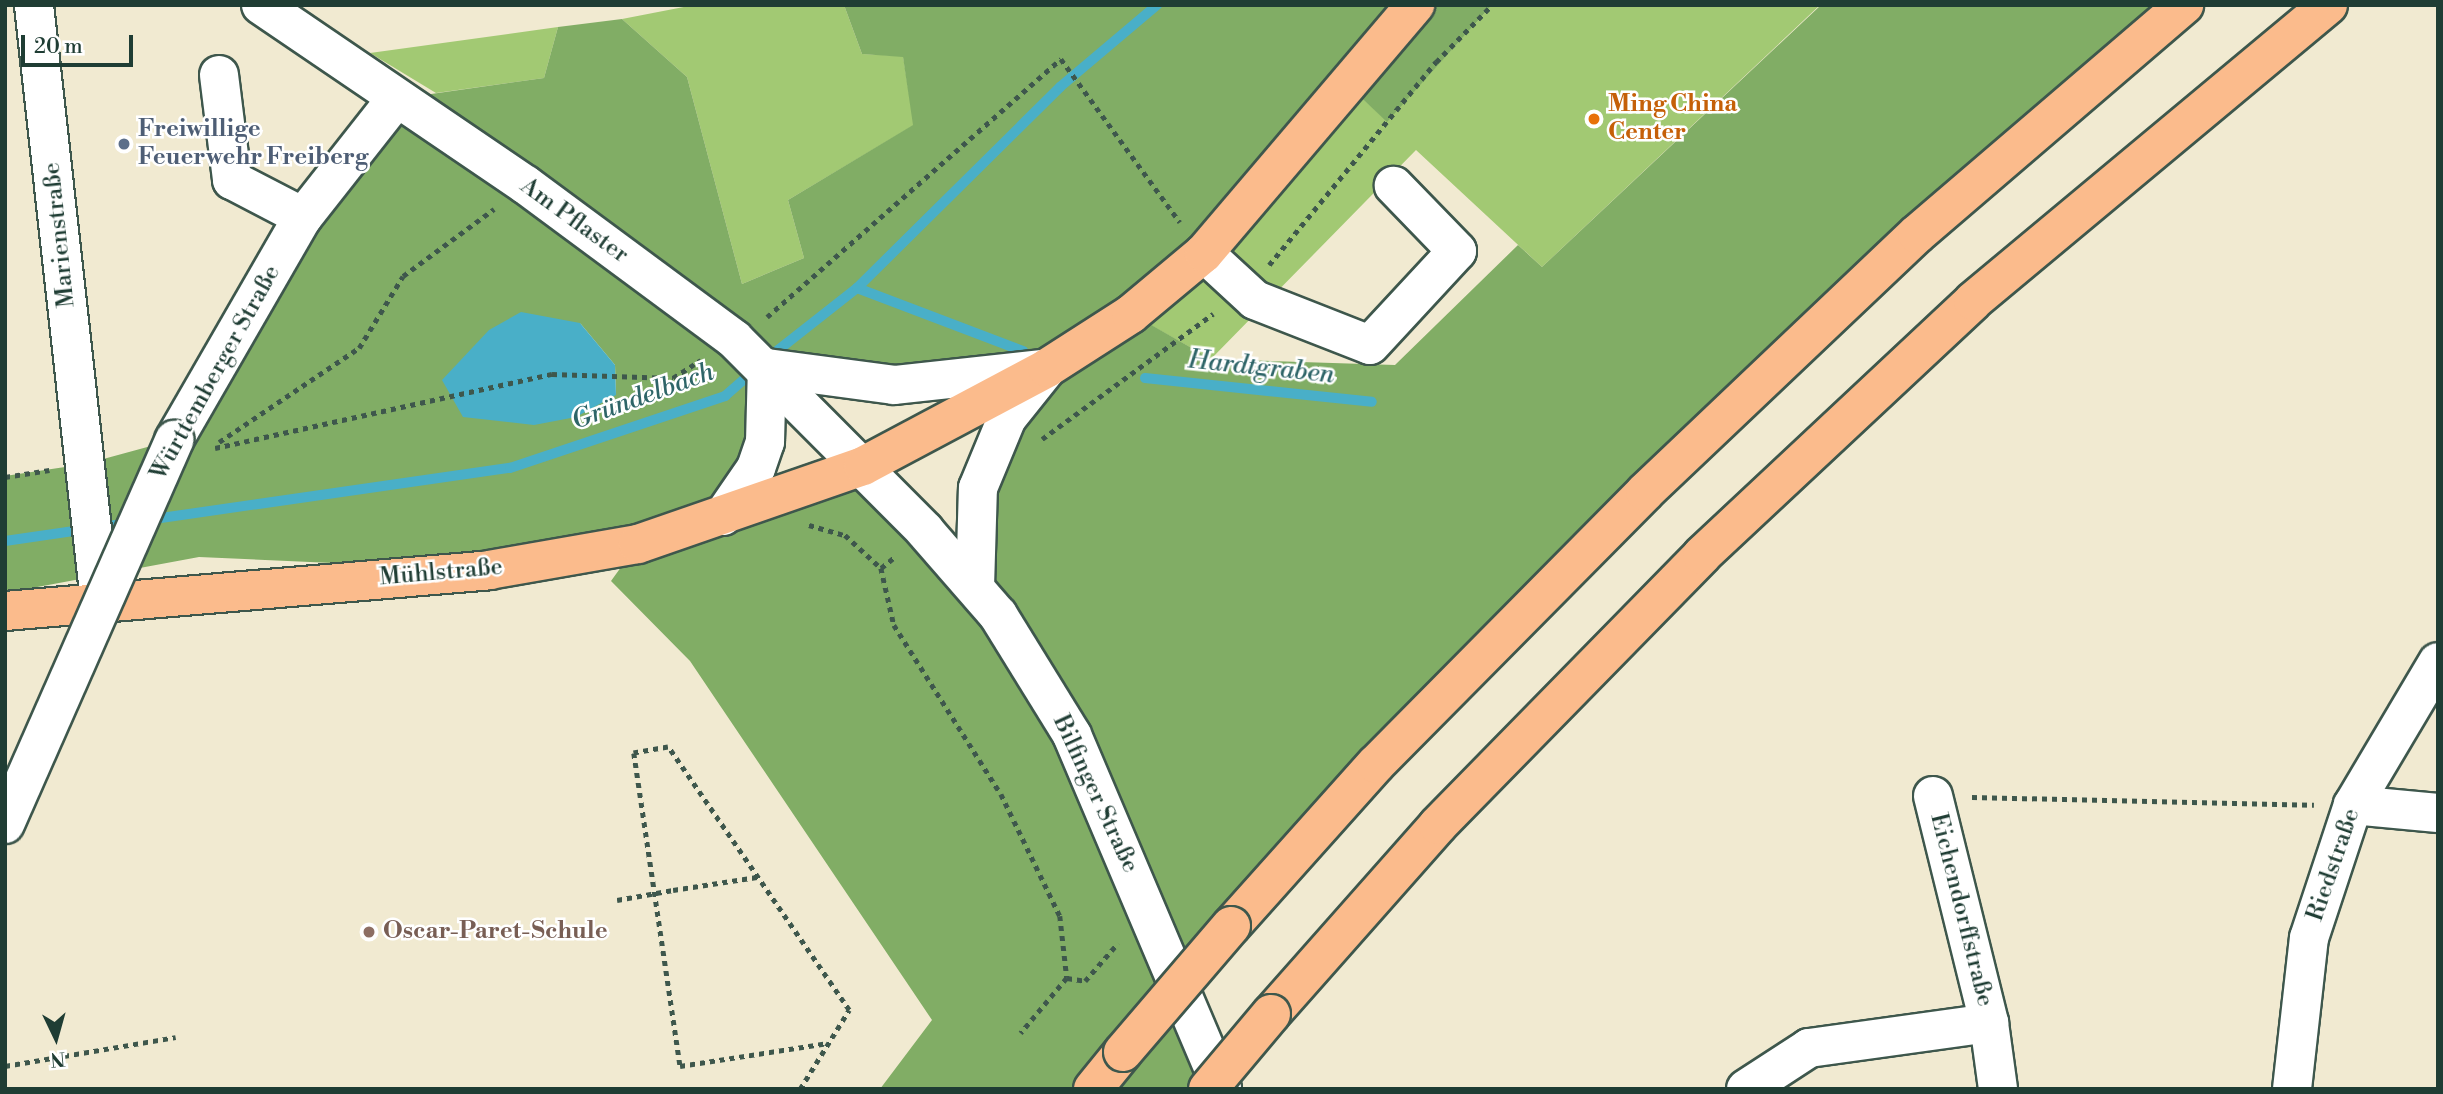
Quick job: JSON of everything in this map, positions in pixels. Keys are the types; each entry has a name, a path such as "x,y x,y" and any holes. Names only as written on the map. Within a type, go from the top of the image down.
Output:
{"main road":[{"name":"Mühlstraße","path":"5,611 99,584 489,570 638,544 863,466 1047,368 1131,314 1204,253 1415,5"},
{"path":"1093,1089 1231,926 1376,764 1645,492 1917,233 2184,5"},
{"path":"1208,1089 1438,825 1702,555 1973,301 2328,5"}],"street":[{"name":"Marienstraße","path":"34,5 99,584"},
{"name":"Am Pflaster","path":"261,5 526,186 734,340 767,368 863,466"},
{"path":"219,75 232,180 303,217"},
{"name":"Württemberger Straße","path":"5,824 303,217 396,99"},
{"path":"1204,253 1255,300 1370,345 1457,251 1394,186"},
{"path":"723,516 756,468 765,442 767,368 894,385 1047,368"},
{"path":"975,587 978,488 1007,418 1047,368"},
{"name":"Bilfinger Straße","path":"863,466 975,587 1072,735 1222,1089"},
{"name":"Riedstraße","path":"2292,1089 2309,938 2353,806 2438,662"},
{"name":"Eichendorffstraße","path":"1933,796 1989,1023 1998,1089"},
{"path":"2353,806 2438,813"},
{"name":"Eichendorffstraße","path":"1746,1089 1809,1048 1989,1023"}],"path":[{"path":"1061,59 1160,196"},
{"path":"190,445 359,348 403,276 526,186"},
{"path":"5,477 87,480"},
{"path":"881,568 894,625 1001,794 1060,916 1067,978 1021,1032"},
{"path":"800,1089 849,1010 668,747 634,753 680,1066 828,1043"},
{"path":"1933,796 2353,806"},
{"path":"617,900 757,877"},
{"path":"1067,978 1085,981"},
{"path":"5,1066 176,1037"}],"green space":[{"path":"694,5 844,5 862,54 903,56 914,125 788,200 804,258 742,284 687,77 622,19"},
{"path":"844,5 1492,5 1387,122 1350,87 1132,314 1211,359 1395,365 1518,245 1542,267 1821,5 2187,5 1645,492 1185,979 1222,1089 880,1089 932,1020 690,661 611,581 637,545 489,570 199,557 5,593 5,476 85,464 173,440 396,99 544,78 558,27 622,19 687,77 742,284 804,258 788,200 913,125 903,57 862,54","holes":["580,323 615,365 616,395","767,368 1047,368 978,488 974,587 863,466 724,515"]},
{"path":"1492,5 1820,5 1542,267 1416,150 1211,359 1131,314 1350,87 1387,121"},
{"path":"558,27 544,78 436,93 370,53"}],"water":[{"path":"521,312 580,323 615,365 616,395 576,417 534,425 463,417 442,380 489,330"}],"waterway":[{"name":"Gründelbach","path":"768,358 857,288 1060,87 1157,5"},
{"name":"Hardtgraben","path":"857,288 1023,351"},
{"name":"Gründelbach","path":"147,520 510,468 725,396 756,369"},
{"name":"Hardtgraben","path":"1145,378 1372,402"},
{"name":"Gründelbach","path":"5,541 128,523"}],"place":[{"name":"Ming China Center","path":"1594,119"},
{"name":"Freiwillige Feuerwehr Freiberg","path":"124,144"},
{"name":"Oscar-Paret-Schule","path":"369,932"}]}
